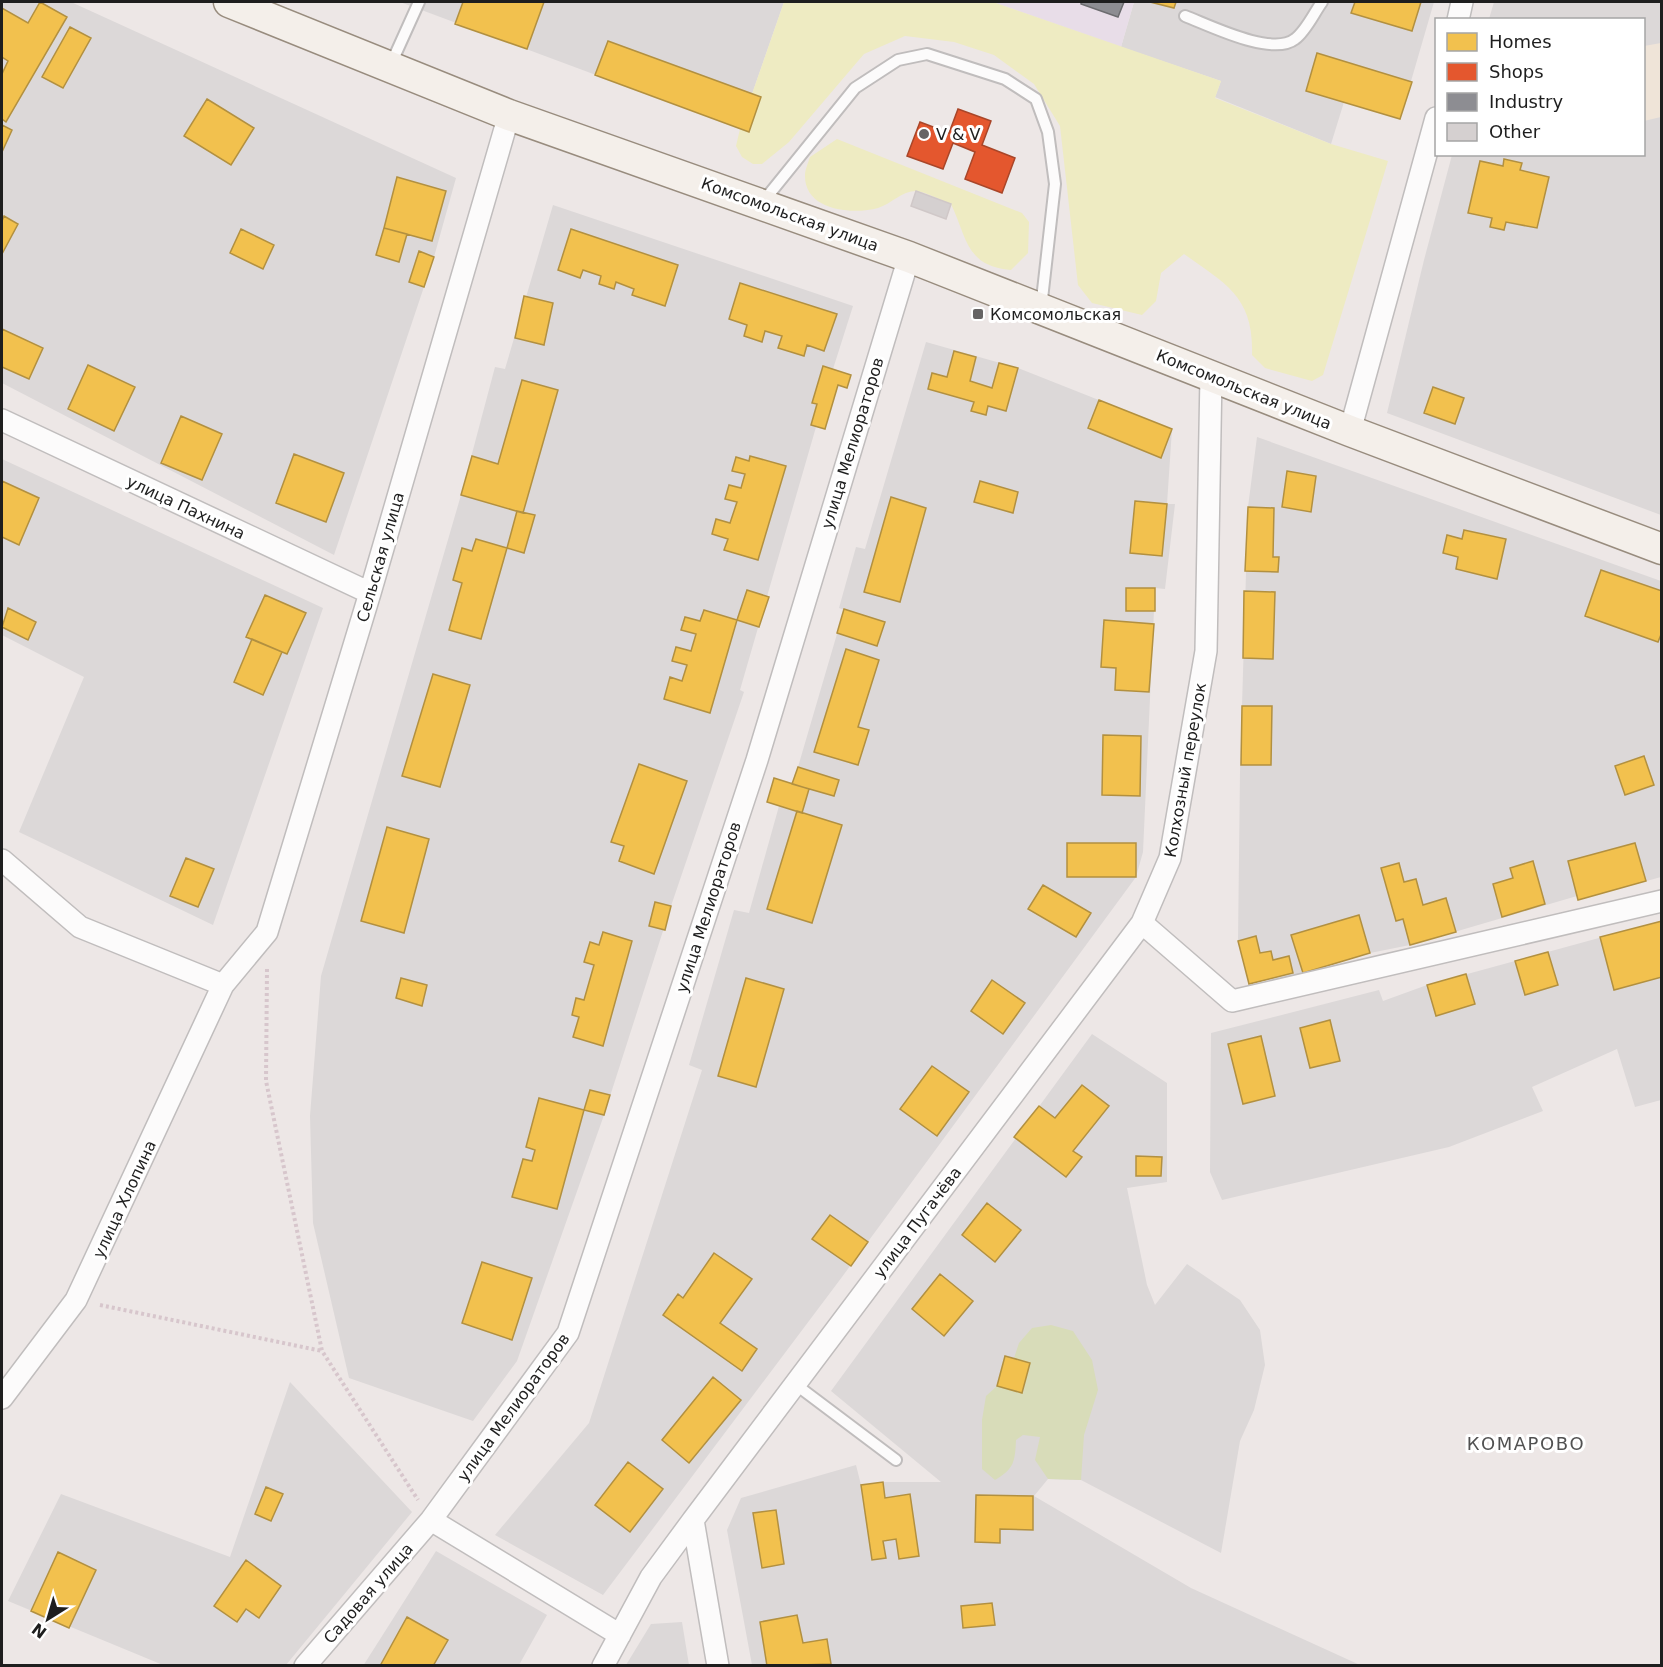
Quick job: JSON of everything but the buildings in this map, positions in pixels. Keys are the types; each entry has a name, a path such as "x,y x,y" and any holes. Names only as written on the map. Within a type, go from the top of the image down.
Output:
{"main road":[{"name":"Комсомольская улица","path":"229,2 509,115 909,257 1040,311 1211,375 1350,432 1662,549"}],"street":[{"path":"1458,18 1462,2"},
{"name":"Сельская улица","path":"223,985 267,932 370,593 509,115"},
{"name":"Комсомольская улица","path":"1350,432 1435,125"},
{"name":"улица Мелиораторов","path":"431,1520 568,1333 757,760 909,257"},
{"name":"Колхозный переулок","path":"1142,923 1170,858 1206,651 1211,375"},
{"name":"улица Пахнина","path":"2,420 370,593"},
{"path":"2,860 80,927 223,985"},
{"path":"1142,923 1232,1001 1662,901"},
{"name":"улица Пугачёва","path":"603,1665 651,1577 1142,923"},
{"name":"улица Хлопина","path":"2,1398 76,1300 223,985"},
{"path":"431,1520 620,1635"},
{"name":"Садовая улица","path":"305,1665 431,1520"},
{"path":"693,1520 718,1665"}],"lane":[{"path":"390,68 419,2"},
{"path":"1185,16 1262,44 1279,44 1294,40 1322,2"},
{"path":"762,203 855,88 898,60 927,54 1005,79 1036,99 1048,132 1055,184 1040,311"},
{"path":"795,1384 896,1460"}],"path":[{"path":"267,932 266,1081 322,1351 431,1520"},
{"path":"76,1300 322,1351"}],"shaded area":[{"path":"2,2 71,2 456,178 434,257 334,555 2,383"},
{"path":"400,2 784,2 752,94 761,97 749,132"},
{"path":"784,2 993,2 1221,81 1215,98 1331,144 1388,161 1323,375 1312,381 1265,368 1252,355 1248,319 1242,305 1213,274 1184,254 1161,273 1156,301 1142,315 1092,303 1078,285 1060,126 1034,84 994,55 954,42 905,36 864,54 789,142 762,164 753,164 742,157 736,146 740,129 749,132 761,98 752,94"},
{"path":"993,2 1134,2 1121,47"},
{"path":"1134,2 1434,2 1400,119 1344,102 1331,144 1215,97 1221,81 1121,47"},
{"path":"1494,2 1661,2 1661,515 1387,413 1452,156 1645,156 1645,18 1489,18"},
{"path":"1661,43 1661,117 1645,121 1645,46"},
{"path":"837,139 1022,213 1029,222 1028,253 1011,270 984,263 970,248 951,204 916,191 906,193 878,208 868,210 844,210 821,203 812,196 807,187 806,169 810,157"},
{"path":"553,205 853,306 833,369 851,375 847,388 838,386 816,427 740,690 744,692 671,906 604,1115 517,1361 473,1421 349,1378 313,1223 310,1116 321,976 461,495 495,367 505,369"},
{"path":"926,342 1018,368 1172,429 1167,504 1175,504 1165,589 1155,588 1143,852 1136,877 842,1277 603,1595 495,1535 589,1423 702,1070 689,1065 734,910 749,913 779,806 767,802 774,778 793,784 844,610 839,608 856,547 865,549"},
{"path":"1257,437 1661,581 1661,877 1578,900 1577,896 1410,945 1370,953 1303,973 1249,984 1238,941 1240,772 1248,507"},
{"path":"2,459 323,608 213,925 19,832 84,677 2,635"},
{"path":"1661,921 1661,1100 1635,1107 1617,1049 1532,1087 1543,1111 1449,1147 1222,1200 1210,1172 1211,1033 1379,990 1383,1001 1427,985"},
{"path":"1092,1034 1167,1083 1167,1182 1127,1188 1147,1285 1155,1305 1187,1264 1240,1300 1260,1330 1265,1365 1254,1410 1240,1441 1221,1553 1081,1480 1048,1479 1034,1496 1191,1588 1360,1665 752,1665 727,1530 741,1498 856,1465 861,1485 883,1482 941,1482 831,1391"},
{"path":"290,1382 412,1512 286,1665 163,1665 8,1601 61,1494 230,1557"},
{"path":"436,1551 547,1615 519,1665 363,1666"},
{"path":"682,1622 689,1665 626,1665 651,1624"}],"green space":[{"path":"1051,1325 1073,1331 1092,1360 1098,1390 1084,1435 1081,1480 1048,1479 1035,1460 1040,1437 1023,1435 1016,1440 1014,1459 1010,1468 995,1480 982,1469 982,1420 986,1396 997,1386 1023,1393 1030,1363 1014,1358 1019,1343 1032,1328"}],"place":[{"name":"V & V","path":"924,134"},
{"name":"Комсомольская","path":"978,314"}],"district":[{"name":"КОМАРОВО","path":"1526,1444"}]}
